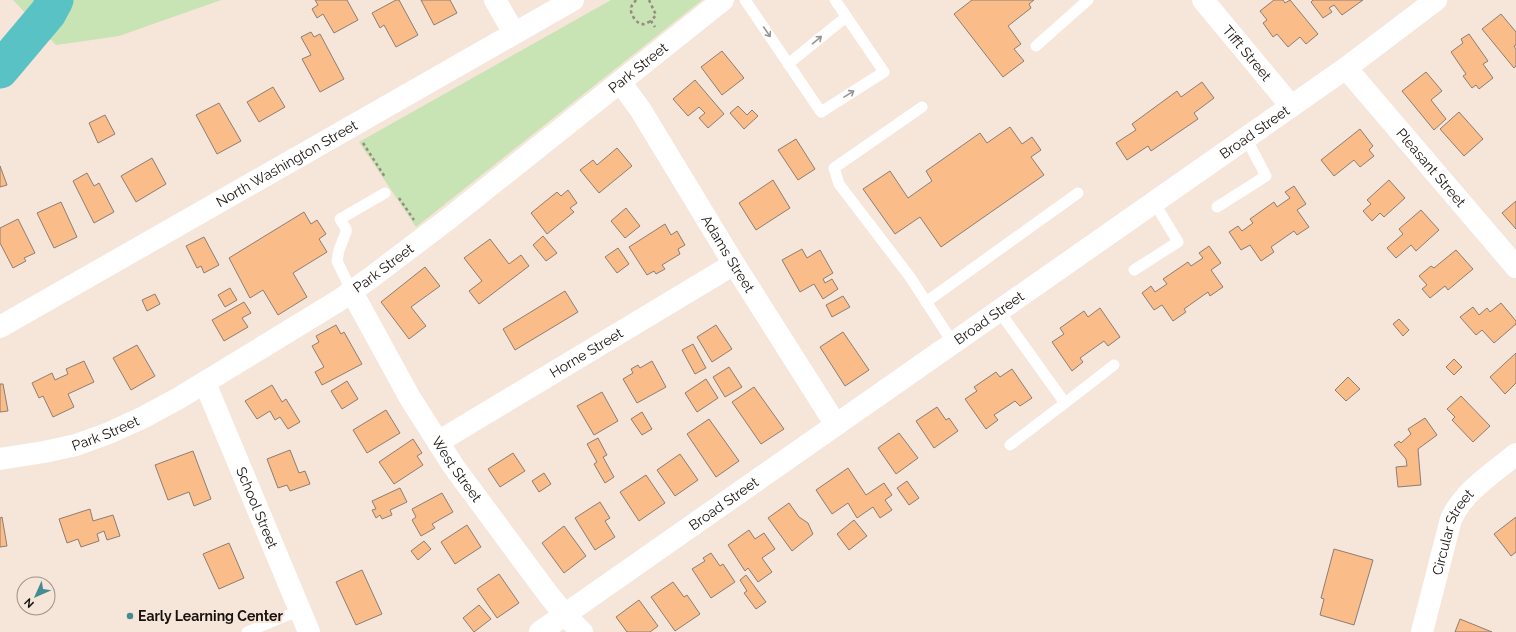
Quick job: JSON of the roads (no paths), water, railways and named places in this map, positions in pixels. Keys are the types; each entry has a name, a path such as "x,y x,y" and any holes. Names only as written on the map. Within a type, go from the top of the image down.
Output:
{"street":[{"path":"495,0 514,33"},
{"name":"North Washington Street","path":"0,327 573,0"},
{"name":"Park Street","path":"0,459 44,452 90,440 144,417 204,383 352,292 447,220 723,0"},
{"name":"Tifft Street","path":"1203,0 1291,106"},
{"name":"Broad Street","path":"540,632 1346,68 1436,0"},
{"name":"Pleasant Street","path":"1346,68 1516,267"},
{"name":"Adams Street","path":"620,82 640,109 734,264 836,425"},
{"name":"Horne Street","path":"438,442 734,264"},
{"name":"West Street","path":"352,292 410,398 438,442 486,511 565,615 582,632"},
{"name":"School Street","path":"204,383 309,632"},
{"name":"Circular Street","path":"1422,632 1451,519 1457,506 1466,495 1516,454"}],"lane":[{"path":"745,0 821,112 884,72 835,0"},
{"path":"1036,46 1088,0"},
{"path":"788,64 846,17"},
{"path":"922,107 834,168 839,184 910,277 953,343"},
{"path":"1217,207 1266,176 1246,138"},
{"path":"926,302 1078,193"},
{"path":"352,292 337,261 339,250 346,232 346,229 340,219 385,194"},
{"path":"1134,270 1178,242 1154,202"},
{"path":"998,311 1064,403"},
{"path":"1010,445 1114,365"},
{"path":"247,632 300,610"}],"waterway":[{"path":"0,70 48,13 55,0"}],"place":[{"name":"Early Learning Center","path":"130,616"}]}
